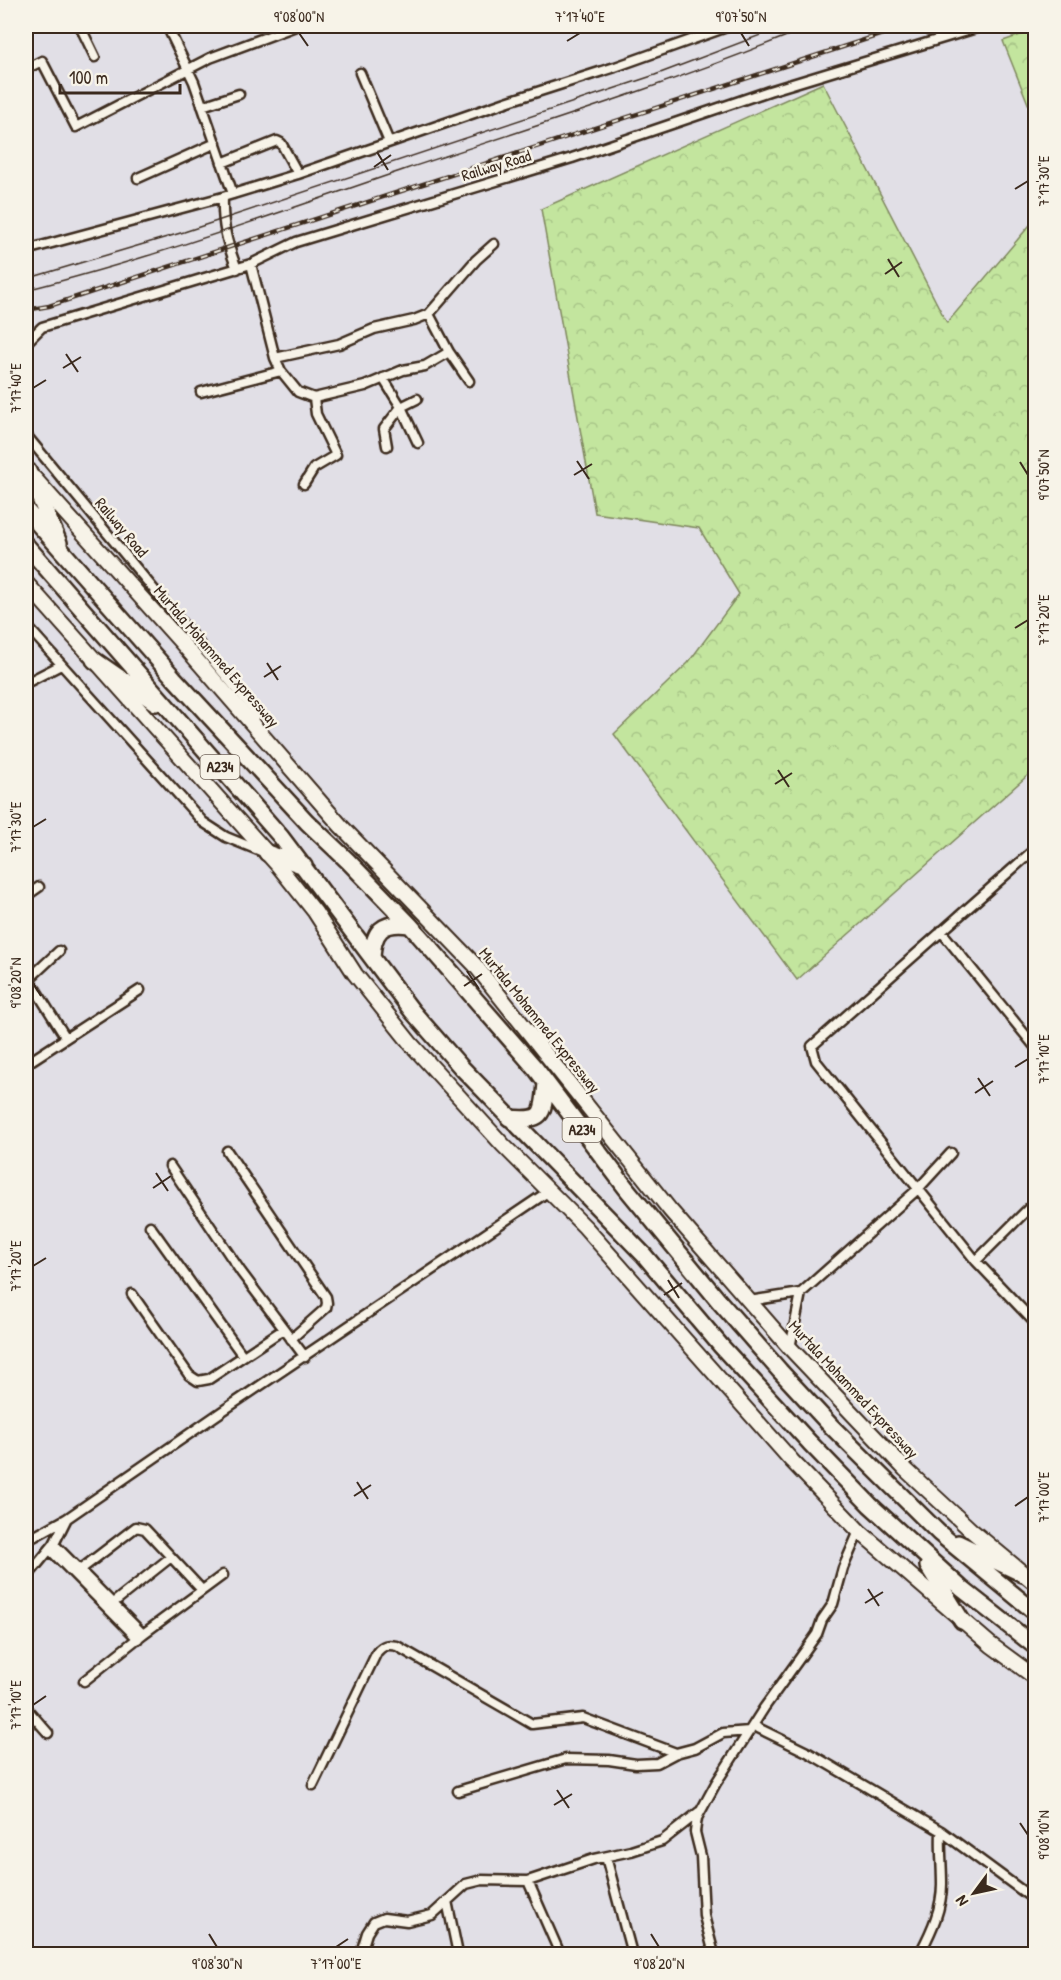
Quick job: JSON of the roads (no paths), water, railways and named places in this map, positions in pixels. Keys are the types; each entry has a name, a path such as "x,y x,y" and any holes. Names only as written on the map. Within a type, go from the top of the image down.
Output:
{"highway":[{"name":"Murtala Mohammed Expressway","path":"27,470 341,826 475,965 635,1167 790,1348 905,1469 972,1531 1035,1584"},
{"path":"27,470 65,556"},
{"name":"Murtala Mohammed Expressway","path":"26,510 174,678 308,822 410,925 546,1083 626,1188 718,1300 831,1426 939,1533 1035,1614"},
{"name":"A234","path":"26,545 281,837 412,1011 460,1067 644,1255 721,1346 810,1443 918,1551 1006,1626 1035,1647"},
{"path":"26,583 267,853 315,912 356,974 411,1044 452,1091 585,1227 735,1399 858,1531 962,1621 1035,1678"},
{"path":"94,660 175,716"},
{"path":"267,853 304,866"},
{"path":"372,958 373,941 384,926 395,923 410,925"},
{"path":"509,1118 531,1120 540,1114 544,1108 546,1083"},
{"path":"939,1533 1023,1574"},
{"path":"918,1551 962,1621"}],"street":[{"path":"80,26 95,57"},
{"path":"167,26 202,106 232,194"},
{"path":"26,69 42,61 76,127 210,57 296,26"},
{"path":"26,250 223,197 298,174 730,26"},
{"name":"Railway Road","path":"26,343 42,327 237,269 297,242 572,158 769,90 983,26"},
{"path":"360,73 389,142"},
{"path":"202,106 239,94"},
{"path":"222,163 277,141 281,143 298,174"},
{"path":"138,178 216,143"},
{"path":"223,197 222,220 237,269"},
{"path":"275,357 339,344 374,329 414,320 429,314 476,260 494,244"},
{"path":"251,264 275,357 281,371 298,392 314,398 364,386 403,370 425,366 449,352"},
{"path":"429,314 449,352 469,381"},
{"path":"201,392 281,371"},
{"path":"383,378 418,443"},
{"path":"304,484 314,468 336,455 316,414 314,398"},
{"path":"387,446 384,429 400,407 417,399"},
{"name":"Railway Road","path":"26,435 257,714 250,721"},
{"path":"26,625 203,822 226,837 267,853"},
{"path":"26,683 61,664"},
{"path":"1035,850 812,1047 816,1061 918,1189 976,1261 1035,1324"},
{"path":"26,896 39,887"},
{"path":"941,931 1035,1048"},
{"path":"59,951 27,980 66,1038"},
{"path":"26,1064 140,990"},
{"path":"227,1150 326,1297 326,1308 291,1339"},
{"path":"749,1301 801,1293 918,1189 951,1154"},
{"path":"170,1166 241,1272 304,1357"},
{"path":"26,1541 66,1519 549,1191"},
{"path":"976,1261 1035,1201"},
{"path":"150,1226 243,1356"},
{"path":"790,1348 801,1293"},
{"path":"132,1294 189,1375 198,1381 209,1379 284,1329"},
{"path":"26,1578 52,1547 66,1519"},
{"path":"80,1570 136,1527 145,1529 202,1590"},
{"path":"714,1954 704,1916 701,1856 695,1832 696,1818 772,1696 817,1634 822,1620 833,1604 843,1568 858,1531"},
{"path":"52,1547 80,1570 140,1636"},
{"path":"52,1547 140,1636"},
{"path":"112,1603 171,1557"},
{"path":"84,1681 140,1636 224,1575"},
{"path":"313,1785 377,1652 382,1646 388,1644 397,1646 532,1724 583,1718 676,1753"},
{"path":"26,1708 48,1732"},
{"path":"458,1791 566,1759 609,1760 636,1764 657,1763 676,1753 695,1749 723,1733 752,1728 809,1753 940,1831 1035,1901"},
{"path":"366,1954 363,1946 374,1922 384,1918 407,1921 432,1915 466,1884 482,1880 528,1881 594,1859 662,1841 702,1810"},
{"path":"921,1951 933,1929 940,1904 942,1886 940,1831"},
{"path":"606,1857 632,1954"},
{"path":"528,1881 560,1954"},
{"path":"447,1901 458,1954"}],"tram line":[{"path":"26,279 184,232 655,75 784,26"},
{"path":"26,290 122,264 264,218 661,84 811,26"}],"railway":[{"path":"26,310 49,306 907,26"}]}
